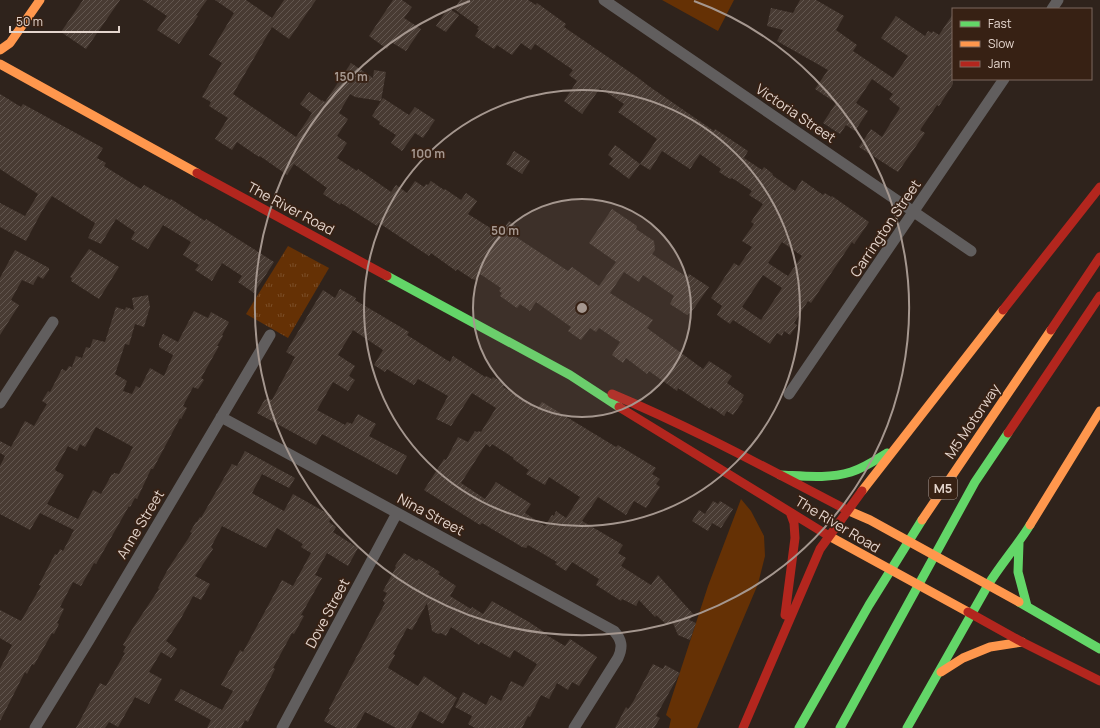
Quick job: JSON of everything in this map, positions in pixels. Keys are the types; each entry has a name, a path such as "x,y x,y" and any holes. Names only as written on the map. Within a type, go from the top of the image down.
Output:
{"main road":[{"path":"0,50 10,43 40,0"},
{"name":"The River Road","path":"0,64 570,375 639,420 853,551 1022,642 1100,681"},
{"path":"743,728 817,555 829,536 893,450 1100,188"},
{"name":"M5 Motorway","path":"799,728 866,612 922,520 1100,257"},
{"name":"M5","path":"840,728 975,482 1100,296"},
{"name":"The River Road","path":"570,375 650,410 847,510 870,520 1027,606 1100,650"},
{"path":"907,728 988,585 999,568 1019,543 1100,411"},
{"path":"780,475 826,476 843,474 858,469 893,450"},
{"path":"782,637 788,584 796,538 794,523 790,512"},
{"path":"1019,543 1018,572 1027,606"},
{"path":"936,676 963,658 990,647 1022,642"}],"street":[{"name":"Victoria Street","path":"604,0 971,251"},
{"name":"Carrington Street","path":"789,394 1003,80"},
{"path":"0,403 53,322"},
{"name":"Anne Street","path":"35,728 90,640 270,335"},
{"name":"Nina Street","path":"221,417 614,631 619,637 621,651 615,664 574,728"},
{"name":"Dove Street","path":"282,728 397,513"}],"green space":[{"path":"662,0 734,0 718,31"},
{"path":"288,246 329,268 288,338 246,314"},
{"path":"741,499 751,511 764,536 765,556 758,584 697,728 669,728 671,719 666,715 708,586"}],"building":[{"path":"83,0 120,0 86,49 61,32"},
{"path":"143,0 207,0 196,15 198,16 179,44 157,30 167,16"},
{"path":"215,0 246,0 272,18 284,0 316,0 289,39 272,27 233,94 296,137 312,113 300,104 309,92 325,102 351,63 373,78 374,70 386,72 381,101 355,97 350,94 339,113 348,119 337,136 347,143 337,158 357,171 358,169 391,192 396,185 407,193 415,181 424,187 431,181 461,200 466,193 477,201 468,214 500,234 509,221 520,229 520,232 516,237 568,271 572,267 599,286 616,262 589,243 612,209 637,226 636,229 654,241 655,250 652,254 687,277 689,274 709,287 690,314 689,313 687,315 670,304 674,296 643,275 639,282 624,272 610,293 653,320 647,328 703,369 709,361 732,376 727,383 744,395 741,400 743,401 733,415 727,411 724,416 711,407 710,409 678,388 677,391 649,371 647,374 626,358 623,363 612,355 620,342 599,328 596,332 590,328 581,340 568,331 571,327 536,302 530,311 520,304 517,308 500,296 502,293 499,291 501,288 480,274 476,280 472,279 457,269 456,271 431,253 429,256 379,223 377,226 341,203 340,205 323,194 327,188 294,164 287,175 237,142 232,150 215,139 228,118 209,106 211,102 202,97 222,63 209,55 234,13"},
{"path":"393,0 402,0 412,7 404,18 421,29 406,51 391,42 387,49 369,36"},
{"path":"460,0 528,0 536,5 537,3 566,24 564,27 714,131 715,129 748,151 744,158 762,170 764,167 773,174 772,175 795,191 802,180 823,195 825,193 831,197 832,196 869,222 854,244 852,242 811,303 808,301 794,323 797,325 790,335 784,331 782,336 777,333 770,344 733,320 730,324 717,315 722,306 711,298 734,263 739,266 752,247 742,241 754,224 751,222 763,204 749,195 752,191 732,178 730,179 719,172 721,169 700,154 690,169 662,151 650,170 640,164 657,139 618,112 624,104 600,88 582,114 564,101 577,81 569,75 573,70 535,44 531,50 521,43 512,55 497,45 494,49 475,36 479,30 477,29 479,27 454,9","holes":["782,242 802,256 788,276 768,263","763,275 782,288 761,320 742,307"]},
{"path":"800,0 816,0 844,16 836,30 857,45 853,51 893,78 908,56 881,38 896,16 925,36 928,31 932,33 933,31 939,35 952,16 953,84 939,106 937,105 920,130 925,133 898,172 859,147 871,129 882,137 900,108 889,99 893,94 872,79 856,103 868,111 855,131 846,125 840,134 823,123 836,103 815,89 828,70 777,41 783,30 767,26 771,8 793,13"},
{"path":"448,8 459,15 446,32 436,26"},
{"path":"0,94 21,107 23,104 103,148 97,158 106,163 104,166 141,189 144,185 170,200 171,199 205,221 206,219 274,262 254,293 238,282 242,276 222,263 212,281 195,270 199,265 183,255 191,242 163,225 148,249 131,239 135,232 116,219 101,244 88,238 95,223 52,196 26,241 0,227 0,203 25,216 38,194 0,169"},
{"path":"383,98 409,115 415,107 435,120 423,138 415,133 402,151 391,143 396,135 379,124 380,122 372,116"},
{"path":"615,145 640,164 629,179 609,164 613,159 608,155"},
{"path":"514,151 530,161 522,174 506,164"},
{"path":"89,249 119,267 99,299 71,281 72,278 70,277"},
{"path":"15,250 49,268 49,270 43,279 38,276 33,285 22,280 11,300 19,305 0,335 0,278"},
{"path":"340,289 356,298 355,300 409,332 407,335 450,362 453,356 485,377 486,376 492,379 493,377 505,384 503,387 537,409 542,402 616,447 618,445 656,468 652,474 660,479 656,484 660,487 646,508 634,501 626,515 598,497 582,521 623,545 618,553 626,558 621,566 651,585 658,575 694,615 689,620 696,623 690,640 678,635 672,621 667,625 656,615 655,617 639,600 636,606 622,599 621,601 596,585 599,579 572,562 566,571 555,564 557,562 528,545 526,548 522,547 482,523 480,525 424,490 444,459 446,460 458,437 468,442 475,431 481,432 496,408 472,393 451,426 436,419 448,396 418,379 414,385 387,369 385,372 374,365 383,350 353,330 338,355 355,366 349,376 355,380 348,391 333,382 317,410 345,425 347,422 352,424 358,414 376,424 369,436 407,456 397,475 322,434 316,445 257,413 265,399 266,400 267,398 272,400 295,357 286,352 323,290 335,298","holes":["486,444 490,447 492,444 514,458 513,459 529,470 526,474 545,485 549,477 580,497 566,518 556,511 554,516 552,515 545,526 525,513 531,504 496,482 485,499 461,483"]},
{"path":"148,295 150,307 144,327 135,324 129,345 125,344 115,374 127,381 123,391 132,394 136,386 140,388 150,368 164,376 173,355 159,347 163,334 178,342 194,311 208,318 211,312 229,322 217,346 219,346 201,378 204,380 198,389 193,387 183,406 187,408 181,419 180,418 153,469 151,469 137,499 135,498 130,507 129,506 96,564 94,563 81,586 73,582 60,607 64,609 57,623 59,624 54,634 52,633 34,665 32,664 27,674 25,672 0,721 0,669 12,645 0,638 0,610 21,621 41,586 39,585 55,554 57,555 60,549 63,551 74,530 40,513 30,530 0,514 0,466 5,456 0,453 0,441 11,447 25,421 34,426 47,404 42,401 48,391 50,392 62,369 66,371 69,366 72,367 76,356 82,358 86,347 90,348 93,339 105,342 116,307 125,310 126,307 134,310 132,298","holes":["96,427 133,447 119,474 112,474 101,494 93,490 78,519 47,504 64,475 55,469 68,446 77,451 80,444 85,447"]},
{"path":"245,451 295,478 289,488 262,474 252,493 284,511 293,494 332,516 329,522 336,527 333,532 358,548 348,566 327,553 315,575 322,578 301,615 304,616 294,634 292,633 273,668 275,669 248,722 245,720 241,728 207,728 211,720 174,700 181,689 222,710 233,691 221,685 240,650 243,652 282,580 293,586 311,553 301,547 303,544 277,528 266,548 222,526 211,547 213,549 195,576 210,584 201,600 193,596 180,620 166,641 177,649 171,658 161,652 149,672 162,679 149,704 135,697 118,727 109,722 105,728 76,728 100,683 106,686 125,653 123,652 126,647 123,645 159,589 158,588 168,569 192,533 190,532 196,522 200,517 201,518 232,464 237,466"},
{"path":"713,501 718,504 720,501 733,509 721,528 712,523 708,531 692,521 699,510 705,514"},
{"path":"404,553 417,561 419,559 440,572 438,574 456,586 450,596 471,609 472,607 483,614 492,601 529,622 544,632 543,633 565,646 570,639 597,657 579,686 572,682 568,690 557,683 549,699 541,695 530,717 528,716 522,728 475,728 468,724 472,716 455,707 463,692 486,705 491,695 501,701 511,681 523,687 537,664 514,650 510,658 481,642 479,645 451,627 446,636 432,631 427,603 412,630 407,628 393,654 395,655 388,668 418,686 424,676 457,698 443,724 420,711 411,728 396,728 365,712 356,728 337,728 324,721 385,603 383,601 387,593 383,591 396,567 395,566"},
{"path":"653,664 663,669 665,665 680,673 656,716 660,718 654,728 615,728 626,707 628,709 633,702"}],"traffic: fast":[{"path":"387,276 570,375 619,407"},
{"path":"840,728 975,482 1008,433"},
{"path":"780,475 834,476 861,468 887,453"},
{"path":"799,728 869,605 922,520"},
{"path":"907,728 988,585 1030,525"},
{"path":"1019,543 1018,572 1027,606"},
{"path":"1019,602 1100,649"}],"traffic: slow":[{"path":"0,50 10,43 40,0"},
{"path":"0,64 197,173"},
{"path":"862,491 1003,310"},
{"path":"922,520 1051,330"},
{"path":"1030,525 1100,411"},
{"path":"847,510 870,520 1019,602"},
{"path":"829,536 968,612"},
{"path":"941,672 963,658 990,647 1022,642"}],"traffic: jam":[{"path":"197,173 387,276"},
{"path":"1003,310 1100,187"},
{"path":"1051,330 1100,257"},
{"path":"1008,433 1100,296"},
{"path":"612,394 702,435 847,510"},
{"path":"619,407 829,536"},
{"path":"743,728 820,549 862,491"},
{"path":"785,615 795,538 794,523 790,512"},
{"path":"968,612 1022,642 1100,681"}]}
